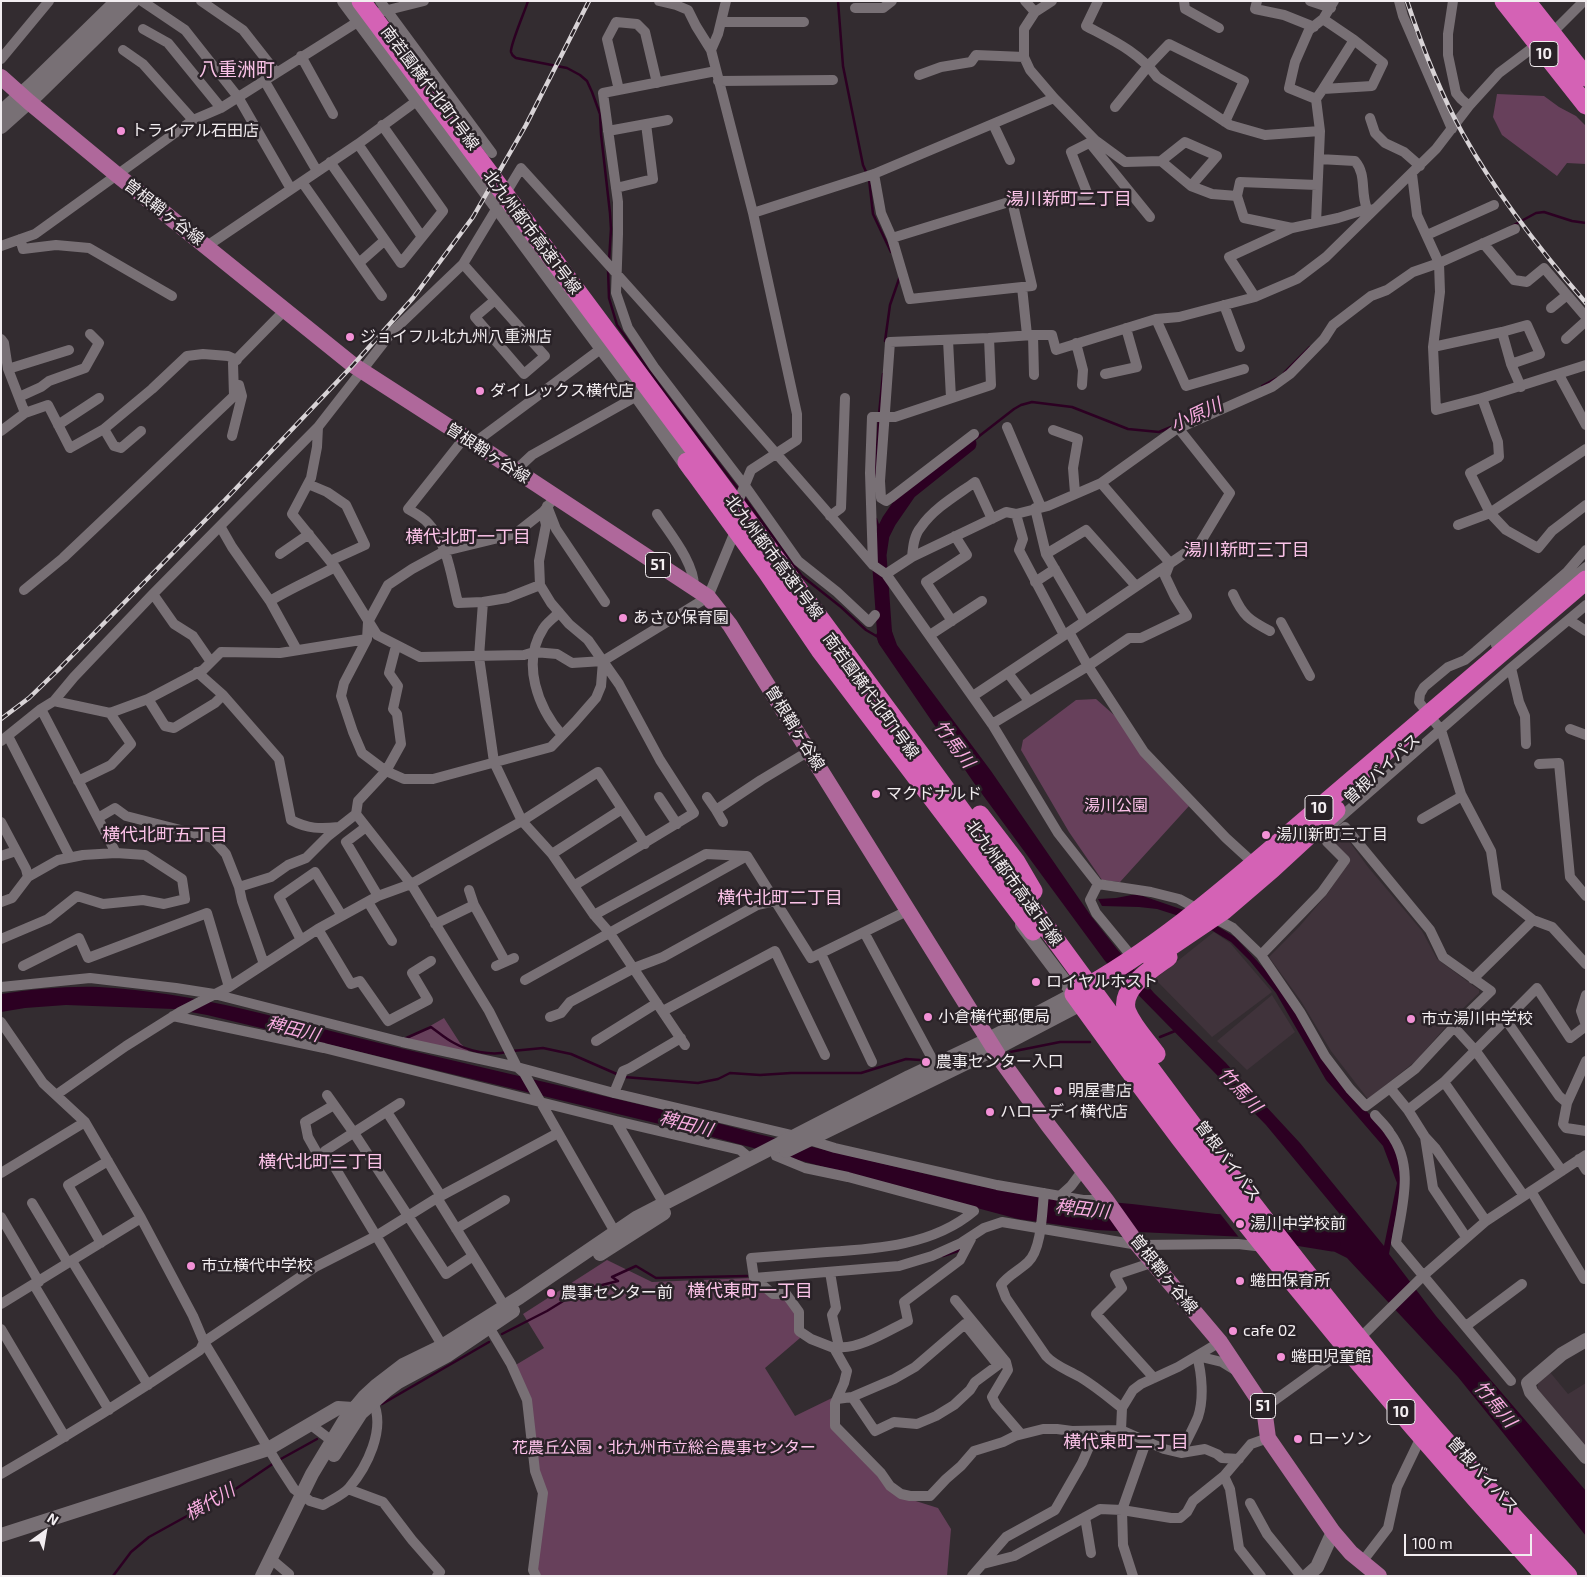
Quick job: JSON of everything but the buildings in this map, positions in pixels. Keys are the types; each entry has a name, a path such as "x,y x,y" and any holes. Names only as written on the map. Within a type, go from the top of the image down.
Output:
{"highway":[{"name":"北九州都市高速1号線","path":"349,1 767,572 820,650 1075,985 1286,1267 1421,1431 1552,1576"},
{"name":"10","path":"1504,1 1586,77"},
{"name":"10","path":"1526,1 1544,40 1586,105"},
{"name":"北九州都市高速1号線","path":"366,5 540,244 792,580 1090,987 1297,1262 1431,1424 1568,1576"},
{"path":"767,572 828,644 997,873 1033,940"},
{"path":"792,580 881,685 1016,862 1070,949"},
{"name":"曽根バイパス","path":"1212,906 1584,586"},
{"name":"曽根バイパス","path":"1212,906 1284,858 1432,718"},
{"path":"1212,906 1195,926 1111,981 1126,1005 1130,1018 1211,1131 1232,1166"},
{"name":"曽根バイパス","path":"1111,981 1094,1021 1152,1102 1291,1282 1421,1437 1545,1576"},
{"name":"曽根バイパス","path":"1111,981 1232,1166 1362,1336 1482,1474 1576,1576"},
{"name":"曽根バイパス","path":"1111,981 1098,1005 1163,1094 1222,1192"}],"main road":[{"name":"曽根鞘ヶ谷線","path":"1,77 116,174 353,365 516,470 548,505 708,597 730,625 1003,1063 1137,1242 1220,1342 1264,1408 1268,1438 1333,1532 1369,1570"}],"street":[{"path":"1,59 49,1"},
{"path":"1,127 25,98 31,86 117,1"},
{"path":"201,1 243,30 276,72"},
{"name":"南若園横代北町1号線","path":"344,1 637,396 902,770 1033,940 1111,981"},
{"path":"380,1 492,153"},
{"path":"1,246 35,234 193,120 221,108 359,21 366,5 387,10 424,1"},
{"path":"318,427 317,447 311,478 292,514 332,564 377,635 420,657 524,655 534,652 557,654 572,663 602,661 708,597 734,534 737,504 751,470 797,440 797,414 753,212 711,50 688,10 659,1"},
{"path":"711,50 718,34 726,1"},
{"path":"855,8 883,8 892,1"},
{"path":"1025,1 1035,12"},
{"path":"1052,1 1035,12 1024,29 1024,56 1030,70 1093,141 1150,216"},
{"path":"1098,1 1086,26 1134,53 1149,65 1157,77 1230,125 1265,135 1320,131"},
{"path":"1184,1 1185,9 1220,28"},
{"path":"1257,1 1255,9 1284,15 1314,26"},
{"path":"1310,1 1332,5 1323,19 1309,30 1295,62 1289,88 1316,99"},
{"path":"1398,1 1452,129"},
{"path":"1453,1 1448,34 1448,55 1456,93 1470,106"},
{"path":"885,416 890,342 1052,335 1056,350 1156,319 1179,317 1255,297 1297,279 1326,257 1370,210 1420,166 1499,72 1544,40 1584,1"},
{"path":"1,112 25,98 141,2 185,30 238,97 291,189"},
{"name":"南若園横代北町1号線","path":"366,5 470,141 737,504 1070,949 1111,981"},
{"path":"1323,19 1383,63 1372,86 1323,90"},
{"path":"619,90 607,39 616,22 637,24 645,32 657,83"},
{"path":"721,22 804,22"},
{"path":"143,29 168,43 221,108"},
{"path":"1316,223 1320,131 1316,99 1354,40"},
{"path":"1115,107 1168,44 1244,81 1225,122"},
{"path":"123,50 143,64 193,120"},
{"path":"919,76 941,67 971,62 976,55 1024,56"},
{"path":"301,56 333,114"},
{"path":"833,80 717,76 657,83 603,93 616,188 618,234 616,293 628,328 654,367 745,486 798,561 837,592 869,622 875,615"},
{"path":"264,80 317,171"},
{"path":"753,212 874,174 1054,98"},
{"path":"207,246 358,144 418,100"},
{"path":"1370,118 1375,133 1386,143 1404,152 1420,166"},
{"path":"608,131 668,120"},
{"path":"616,188 654,179 646,124"},
{"path":"993,124 1010,160"},
{"path":"330,162 401,263 443,211 382,125"},
{"path":"1093,141 1125,162 1162,161 1185,142 1217,156 1191,186"},
{"path":"1075,199 1088,195 1071,152 1093,141"},
{"path":"358,144 422,237"},
{"path":"1319,159 1355,161 1362,169 1363,199 1370,210"},
{"path":"1162,161 1191,186 1212,194 1237,196"},
{"path":"70,857 5,739 41,709 54,701 74,677 153,594 318,427 392,332 463,264 521,168 778,454 873,565 886,574 992,724 1058,833 1098,884 1151,892 1179,899 1232,928 1262,955 1300,1012 1325,1056 1350,1089 1366,1106 1415,1069 1491,991 1443,957 1430,930 1345,827 1328,842 1346,860 1322,892 1262,955"},
{"path":"874,174 881,213 892,238 910,299 1032,286 1012,201 892,238"},
{"path":"1412,174 1418,215 1439,264 1440,292 1433,347 1436,410 1521,387 1586,365"},
{"path":"302,182 382,296"},
{"path":"1292,228 1244,218 1237,196 1240,182 1317,185"},
{"path":"1427,235 1494,205"},
{"path":"1255,297 1229,257 1292,228 1370,210"},
{"path":"886,574 912,557 1006,512 1016,514 1048,506 1100,483 1179,429 1272,387 1290,374 1324,339 1333,324 1371,296 1387,290 1413,272 1439,264 1515,229"},
{"path":"20,240 24,249 56,245 89,248 172,296"},
{"path":"359,263 385,240"},
{"path":"1483,243 1514,280 1527,282 1544,268 1586,317"},
{"path":"463,264 545,356 524,374 475,317 494,300"},
{"path":"1022,287 1034,375"},
{"path":"1551,308 1567,295"},
{"path":"1224,305 1240,348"},
{"path":"24,590 63,558 234,396 233,363 285,310"},
{"path":"1156,319 1186,386 1244,369"},
{"path":"1566,339 1586,321"},
{"path":"1433,347 1527,325 1540,354 1511,364"},
{"path":"1105,374 1137,367 1126,328"},
{"path":"1502,332 1511,364 1521,387"},
{"path":"19,397 41,387 49,381 85,368 99,343 90,334"},
{"path":"873,565 875,473 872,417 895,417 991,385 990,338"},
{"path":"1,339 4,343 8,369 25,413"},
{"path":"948,340 951,398"},
{"path":"1076,343 1083,370 1082,385"},
{"path":"540,585 507,598 483,602 458,603 445,551 439,538 427,522 408,509 470,440 602,348"},
{"path":"8,369 69,350"},
{"path":"1,431 25,413 48,405 70,448 104,429 152,389 187,356 203,354 228,356 237,360"},
{"path":"1559,375 1586,425"},
{"path":"232,436 242,396 240,385 234,385"},
{"path":"516,470 532,455 637,396"},
{"path":"58,425 99,398"},
{"path":"830,516 841,508 845,398"},
{"path":"1482,398 1498,442 1499,457 1470,473 1490,513 1506,530 1538,548 1552,531 1586,505"},
{"path":"1007,427 1038,508 1046,554 1085,621"},
{"path":"104,429 114,446 121,448 142,430"},
{"path":"973,696 1200,543 1230,493 1179,429"},
{"path":"1053,430 1078,439 1073,468 1075,493"},
{"path":"875,473 881,498 886,501 974,434"},
{"path":"1458,525 1490,513 1586,449"},
{"path":"912,557 913,544 920,528 935,512 975,482 992,519"},
{"path":"1100,483 1170,564"},
{"path":"270,601 297,585 311,581 332,564 365,545 346,505 327,492 308,484"},
{"path":"548,505 515,534 445,551 388,585 368,622 367,639 344,684 341,696 353,732 362,753 386,771 404,779 433,779 551,747 596,698 601,686 602,661"},
{"path":"548,505 539,561 540,585 551,603 569,624 588,640 619,684 660,760 694,814 575,885"},
{"path":"548,505 556,529 605,602"},
{"path":"657,514 686,559 694,580 694,588"},
{"path":"1016,514 1023,539 1018,550 1035,582 1144,752 1226,838 1250,859"},
{"path":"220,526 232,547 270,601 297,650"},
{"path":"1046,554 1086,530 1136,586"},
{"path":"280,554 308,534"},
{"path":"952,621 926,582 967,555 955,536"},
{"path":"1586,550 1567,572 1476,651 1465,660 1448,667 1424,687 1420,694 1419,702 1432,718 1462,796 1491,851 1497,892 1533,920 1552,926 1586,964"},
{"path":"992,724 1088,666 1129,638 1141,638 1187,616 1165,576 1170,564"},
{"path":"1432,718 1586,567"},
{"path":"1035,582 1055,569"},
{"path":"153,594 174,624 193,636 211,662"},
{"path":"1233,594 1240,609 1252,622 1270,631"},
{"path":"930,635 982,601"},
{"path":"483,602 479,656 494,762 522,821 552,854 575,885 683,1041 623,1071 614,1093"},
{"path":"1212,906 1250,859 1432,718 1511,668 1586,605"},
{"path":"559,612 543,629 534,652 532,673 539,698 551,722 562,735"},
{"path":"1568,620 1586,631"},
{"path":"1281,622 1310,676"},
{"path":"54,701 110,713 148,699 197,672 221,652 280,653 367,639"},
{"path":"239,887 271,878 288,865 306,858 356,814 358,801 386,771 401,744 397,714 393,709 398,686 389,674 396,646"},
{"path":"1511,668 1519,702 1525,716 1526,744"},
{"path":"197,672 223,695 279,759 291,820 304,827 340,827"},
{"path":"1008,673 1029,701"},
{"path":"148,699 165,726 174,728 215,703 223,695"},
{"path":"41,709 116,853"},
{"path":"78,781 111,765 131,744 110,713"},
{"path":"1570,730 1586,734"},
{"path":"716,810 809,751"},
{"path":"1539,764 1559,763 1570,877 1586,896"},
{"path":"56,1095 126,1046 177,1014 230,987 318,929 378,896 411,884 522,821 598,772 645,844"},
{"path":"1422,819 1462,796"},
{"path":"659,797 677,824"},
{"path":"706,797 723,822"},
{"path":"98,818 115,808 126,816 212,838 226,854 239,887 264,964"},
{"path":"552,854 622,809"},
{"path":"356,814 411,884 489,1011 520,1070 558,1132 616,1238"},
{"path":"1,822 26,869 28,877"},
{"path":"366,827 346,842 378,896"},
{"path":"1,856 16,850"},
{"path":"1,902 12,898 28,877 58,860 83,854 116,853 145,855 182,879 185,899 164,904 143,900 103,904 77,896 48,919 1,939"},
{"path":"594,915 706,854 747,856"},
{"path":"747,856 811,958 908,910"},
{"path":"525,980 747,856"},
{"path":"301,940 279,897 316,872 342,916"},
{"path":"1098,884 1090,900 1096,913 1111,981"},
{"path":"469,890 474,905 505,962"},
{"path":"550,1017 561,1013 570,1002 634,968 663,957 757,905 775,901"},
{"path":"368,902 392,941"},
{"path":"435,924 474,905"},
{"path":"23,966 79,938 88,958 207,913 230,987"},
{"path":"1473,979 1533,920"},
{"path":"318,929 351,984 360,981 388,1021 428,1000 412,973 431,961"},
{"path":"864,932 935,1064"},
{"path":"596,1041 660,1007 775,951 825,1055"},
{"path":"821,954 872,1062"},
{"path":"1,987 90,978 176,988 212,995 806,1138 835,1148 997,1185 1083,1200 1106,1200"},
{"path":"262,1576 274,1566 306,1498 325,1470 357,1411 373,1402 398,1382 487,1323 546,1288 616,1238 636,1218 806,1138 935,1064 992,1044 1064,1013 1111,981"},
{"path":"834,1122 992,1044 1111,981"},
{"path":"1408,1110 1444,1082 1538,988 1570,1038 1586,1026 1581,1011 1586,995"},
{"path":"1064,1013 1078,1011 1094,1021"},
{"path":"177,1014 740,1150 974,1210 964,1220 933,1236 894,1246 751,1258 754,1278 773,1294 786,1294 799,1312 800,1331 811,1339 836,1348 847,1348 878,1336 908,1320 904,1302 960,1260 972,1236"},
{"path":"1506,1020 1559,1096 1567,1104"},
{"path":"1,1022 43,1083 85,1122 140,1218 193,1316 204,1342 270,1453 294,1489 306,1498 323,1505 348,1489 370,1457 376,1432 377,1411 373,1402"},
{"path":"1454,1027 1475,1050 1562,1170"},
{"path":"1586,1061 1567,1104 1563,1124 1566,1128 1586,1131"},
{"path":"1444,1082 1527,1194 1584,1279"},
{"path":"1390,1088 1408,1110 1425,1137 1436,1148 1486,1221"},
{"path":"327,1095 446,1274 473,1256"},
{"path":"400,1103 325,1151 445,1351"},
{"path":"317,1153 308,1137 305,1122 334,1105"},
{"path":"387,1112 439,1197 456,1229 505,1307"},
{"path":"1374,1115 1391,1133 1400,1149 1406,1168 1405,1189 1396,1243 1420,1278 1466,1326 1511,1381"},
{"path":"616,1121 664,1204"},
{"path":"1,1173 85,1122"},
{"path":"1,1474 148,1385 200,1350 204,1342 315,1268 376,1236 439,1197 558,1132"},
{"path":"1425,1137 1433,1188 1466,1238"},
{"path":"487,1323 505,1307 616,1238 765,1157"},
{"path":"1264,1408 1362,1336 1420,1278 1486,1221 1582,1157 1586,1170"},
{"path":"102,1243 68,1185 108,1161"},
{"path":"1060,1196 1083,1170"},
{"path":"1044,1193 1034,1256 1004,1280 1001,1285 1006,1298 1052,1363 1088,1382 1122,1408"},
{"path":"456,1229 505,1200"},
{"path":"32,1203 148,1385"},
{"path":"1,1217 36,1283 109,1410"},
{"path":"1,1304 140,1218"},
{"path":"754,1278 899,1266 932,1256 961,1243 984,1228 1002,1222 1137,1242 1264,1246"},
{"path":"1154,1262 1115,1275 1122,1288 1096,1314 1154,1378"},
{"path":"830,1272 836,1308 832,1315 836,1348 847,1371 836,1403 835,1426 881,1473 890,1486 901,1494 930,1496 974,1451 1021,1434 1043,1429 1072,1431 1121,1430 1146,1442 1181,1453 1206,1449 1222,1458 1239,1459"},
{"path":"1466,1326 1522,1284"},
{"path":"955,1300 1006,1362 1008,1370 992,1396 996,1405 1021,1434"},
{"path":"487,1323 511,1364 527,1400 535,1472 543,1493 533,1570 536,1576"},
{"path":"837,1399 852,1398 915,1367 965,1324 998,1365 975,1382 954,1406 917,1424 894,1422 875,1431 852,1398"},
{"path":"1,1329 65,1437"},
{"path":"1586,1340 1562,1354 1528,1383 1531,1392 1586,1457"},
{"path":"1121,1430 1122,1408 1133,1390 1140,1384 1178,1367 1220,1342"},
{"path":"306,1498 312,1474 332,1441 377,1385 404,1365 445,1351"},
{"path":"1197,1356 1222,1362 1242,1374"},
{"path":"1181,1453 1198,1417 1201,1398 1200,1368 1197,1356"},
{"path":"1,1535 270,1453 338,1408 357,1411"},
{"path":"311,1425 332,1441"},
{"path":"972,1576 1006,1537 1056,1510 1082,1462 1096,1431"},
{"path":"1369,1570 1388,1528 1397,1487 1421,1437"},
{"path":"983,1564 1014,1556 1100,1510 1122,1510 1180,1518 1187,1512 1193,1501 1224,1476 1251,1444 1268,1438"},
{"path":"1133,1576 1123,1545 1122,1510 1146,1442"},
{"path":"1224,1476 1230,1489 1239,1548 1261,1576"},
{"path":"348,1489 383,1502 412,1540 440,1572 437,1576"},
{"path":"1250,1503 1267,1534 1301,1576"},
{"path":"1085,1517 1091,1553"},
{"path":"1307,1576 1317,1567 1333,1532"},
{"path":"274,1566 289,1574 288,1576"}],"shaded area":[{"path":"1343,833 1368,867 1422,931 1437,959 1479,990 1479,993 1454,1017 1417,1060 1368,1099 1331,1051 1301,1001 1269,957 1299,927 1328,893 1349,861 1331,843"},
{"path":"1214,932 1230,943 1272,992 1212,1037 1155,979"},
{"path":"1272,995 1295,1032 1247,1070 1217,1041"},
{"path":"1549,1371 1568,1394 1586,1383 1586,1448 1537,1391 1539,1378"}],"green space":[{"path":"1497,94 1544,96 1576,116 1586,126 1586,164 1567,163 1557,176 1502,135 1493,117"},
{"name":"湯川公園","path":"1096,699 1122,722 1189,806 1120,882 1102,880 1069,832 1021,750 1023,740 1076,700"},
{"path":"444,1018 460,1043 471,1053 404,1041"},
{"name":"花農丘公園・北九州市立総合農事センター","path":"607,1260 652,1282 751,1278 784,1296 796,1312 800,1338 765,1368 795,1416 832,1398 832,1425 903,1497 938,1508 951,1529 947,1576 538,1576 536,1570 544,1492 537,1472 528,1399 514,1366 544,1348 523,1314"}],"water":[{"name":"竹馬川","path":"883,621 889,623 897,645 991,771 1091,916 1117,949 1154,993 1225,1062 1300,1143 1384,1246 1397,1183 1383,1146 1326,1080 1276,993 1250,961 1231,942 1198,922 1157,909 1102,906 1098,899 1137,894 1201,916 1235,937 1281,987 1342,1084 1389,1136 1397,1150 1402,1182 1389,1254 1436,1316 1586,1491 1586,1536 1458,1377 1347,1258 1311,1240 1095,1230 1018,1219 705,1135 207,1015 174,1009 66,1005 1,1012 1,994 38,989 99,987 171,995 277,1017 964,1183 1022,1194 1216,1214 1343,1218 1266,1125 1105,961 974,783 879,644 876,635"}],"pier":[{"path":"1218,1211 1286,1214 1308,1242 1241,1240"}],"waterway":[{"path":"528,1 511,48 512,55 516,58 567,68 580,75 587,81 600,114 611,229 609,261"},
{"path":"838,1 843,66 863,165 867,174"},
{"path":"869,179 873,214 891,252"},
{"name":"小原川","path":"1512,226 1536,213 1544,212 1572,221 1586,223"},
{"path":"608,269 609,298 617,325 665,393 739,490"},
{"path":"885,341 890,305 900,276"},
{"name":"小原川","path":"1284,373 1310,347"},
{"path":"879,414 883,374"},
{"name":"小原川","path":"1262,386 1277,378"},
{"name":"小原川","path":"969,444 1014,409 1032,402 1072,407 1128,429 1159,432 1171,427"},
{"name":"小原川","path":"1178,424 1209,409"},
{"path":"875,478 879,419"},
{"name":"小原川","path":"885,639 879,555 882,535 889,521 909,492 969,444"},
{"path":"743,496 802,576 866,630 878,637"},
{"path":"876,519 882,538"},
{"path":"404,1039 431,1027 451,1041 466,1048 487,1053 507,1052"},
{"path":"1160,1037 1175,1031"},
{"path":"1010,1052 1060,1042 1090,1042"},
{"path":"512,1051 543,1048 571,1054 619,1075"},
{"path":"624,1077 698,1083 718,1079 730,1073 760,1075 861,1073 906,1059 920,1060"},
{"name":"稗田川","path":"1284,1236 1333,1244"},
{"name":"横代川","path":"943,1256 961,1250"},
{"name":"横代川","path":"594,1287 618,1281 612,1277 636,1266 656,1278 747,1276"},
{"name":"横代川","path":"502,1334 589,1288"},
{"name":"横代川","path":"382,1404 489,1342"},
{"name":"横代川","path":"279,1460 317,1439"},
{"name":"横代川","path":"113,1576 131,1552 149,1537 234,1490 274,1463"}],"railway":[{"path":"1,719 29,698 58,670 225,500 353,365 413,298 473,217 526,125 589,1"},
{"path":"1407,1 1439,86 1476,157 1520,222 1586,303"}],"place":[{"name":"トライアル石田店","path":"121,131"},
{"name":"ジョイフル北九州八重洲店","path":"350,337"},
{"name":"ダイレックス横代店","path":"480,391"},
{"name":"あさひ保育園","path":"623,618"},
{"name":"マクドナルド","path":"876,794"},
{"name":"湯川新町三丁目","path":"1266,835"},
{"name":"ロイヤルホスト","path":"1036,982"},
{"name":"小倉横代郵便局","path":"928,1017"},
{"name":"市立湯川中学校","path":"1411,1019"},
{"name":"農事センター入口","path":"926,1062"},
{"name":"明屋書店","path":"1058,1091"},
{"name":"ハローデイ横代店","path":"990,1112"},
{"name":"湯川中学校前","path":"1240,1224"},
{"name":"市立横代中学校","path":"191,1266"},
{"name":"蜷田保育所","path":"1240,1281"},
{"name":"農事センター前","path":"551,1293"},
{"name":"cafe 02","path":"1233,1331"},
{"name":"蜷田児童館","path":"1281,1357"},
{"name":"ローソン","path":"1298,1439"}],"district":[{"name":"八重洲町","path":"237,70"},
{"name":"湯川新町二丁目","path":"1069,199"},
{"name":"横代北町一丁目","path":"468,537"},
{"name":"湯川新町三丁目","path":"1247,550"},
{"name":"横代北町五丁目","path":"165,835"},
{"name":"横代北町二丁目","path":"780,898"},
{"name":"横代北町三丁目","path":"321,1162"},
{"name":"横代東町一丁目","path":"750,1291"},
{"name":"横代東町二丁目","path":"1126,1442"}]}
